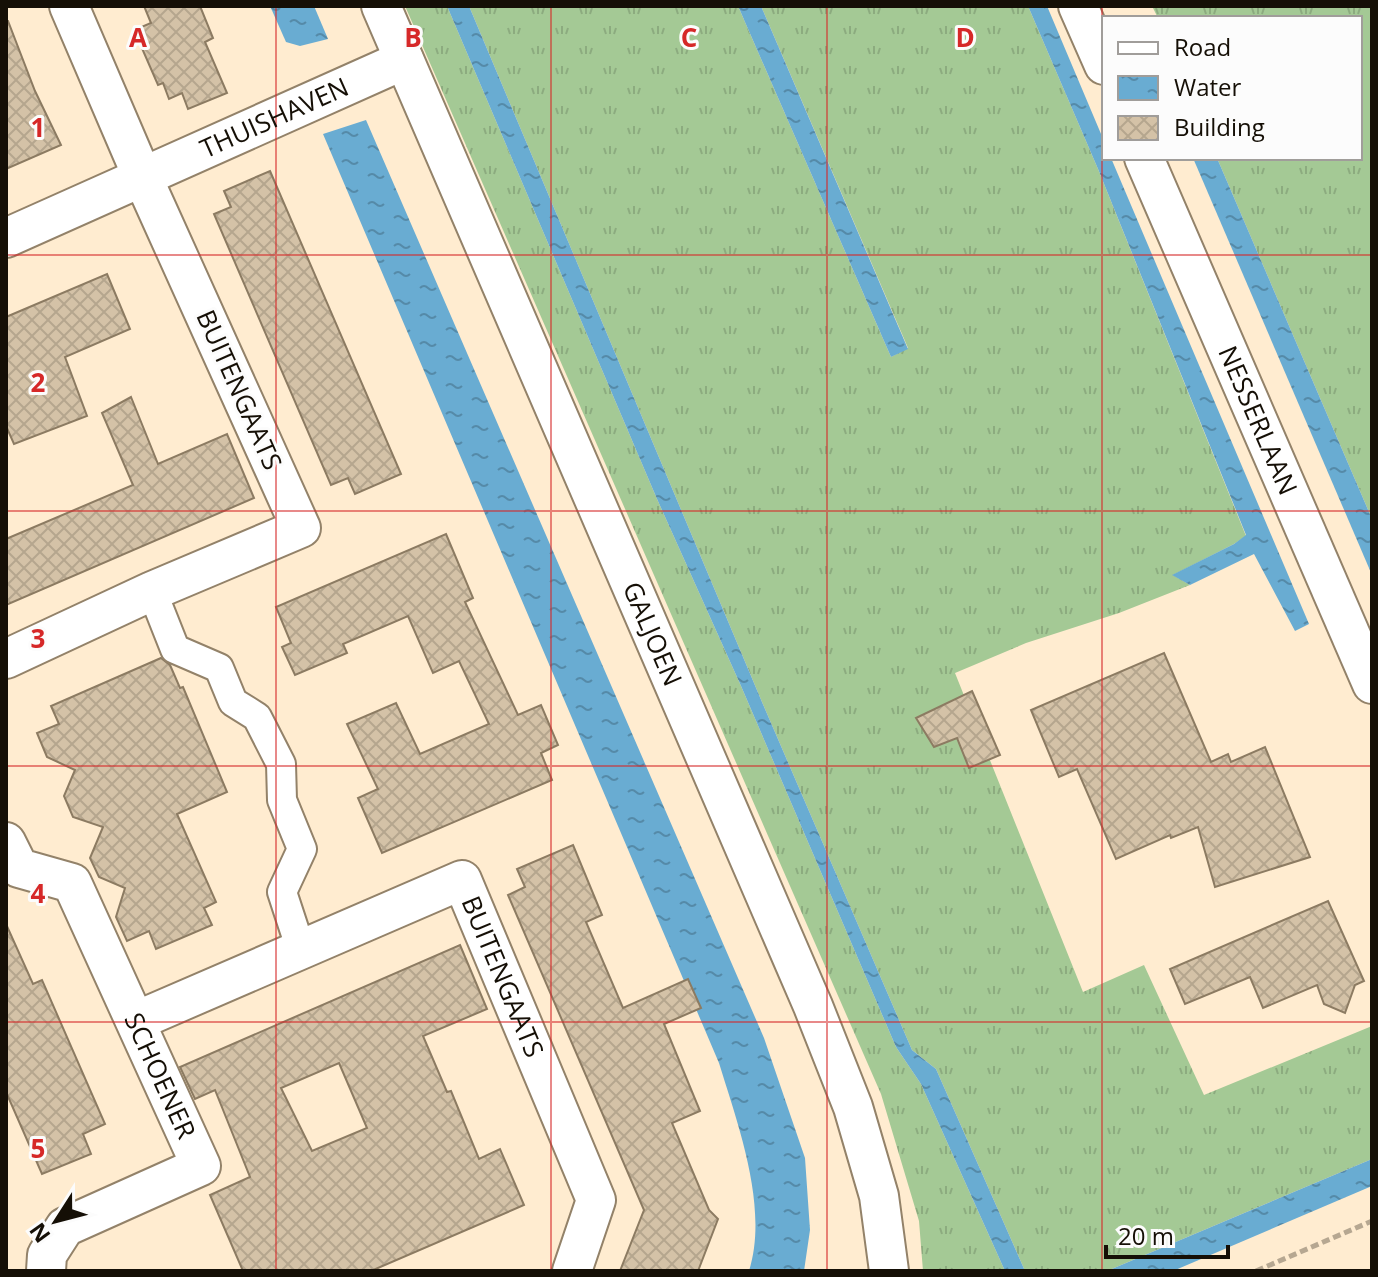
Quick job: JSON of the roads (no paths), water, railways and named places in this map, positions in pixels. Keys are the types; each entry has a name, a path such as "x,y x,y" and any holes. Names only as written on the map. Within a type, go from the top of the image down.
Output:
{"street":[{"path":"69,6 142,176"},
{"name":"GALJOEN","path":"381,6 813,1006 853,1107 879,1196 889,1271"},
{"path":"1078,6 1102,60"},
{"name":"THUISHAVEN","path":"6,238 404,60"},
{"name":"NESSERLAAN","path":"1145,160 1372,684"},
{"name":"BUITENGAATS","path":"6,659 152,591 301,528 142,176"},
{"path":"152,591 175,649 219,668 233,702 257,717 281,764 282,800 302,849 282,892 301,950"},
{"name":"SCHOENER","path":"6,842 19,868 72,883 201,1166 65,1227 47,1255 46,1271"},
{"name":"BUITENGAATS","path":"136,1021 462,880 596,1200 572,1271"}],"water":[{"path":"270,6 314,6 328,39 300,46 286,42"},
{"path":"447,6 469,6 912,1050 936,1069 1025,1271 1005,1271 921,1084 896,1047 657,499"},
{"path":"738,6 761,6 908,349 891,357"},
{"path":"1028,6 1047,6 1102,136 1102,160 1112,160 1309,624 1295,631 1254,554 1190,585 1172,575 1246,535 1098,169"},
{"path":"366,120 764,1038 805,1158 810,1230 804,1271 749,1271 754,1246 753,1193 742,1139 719,1063 323,134"},
{"path":"1194,160 1218,160 1372,519 1372,575"},
{"path":"1372,1159 1372,1186 1173,1271 1107,1271"}]}
